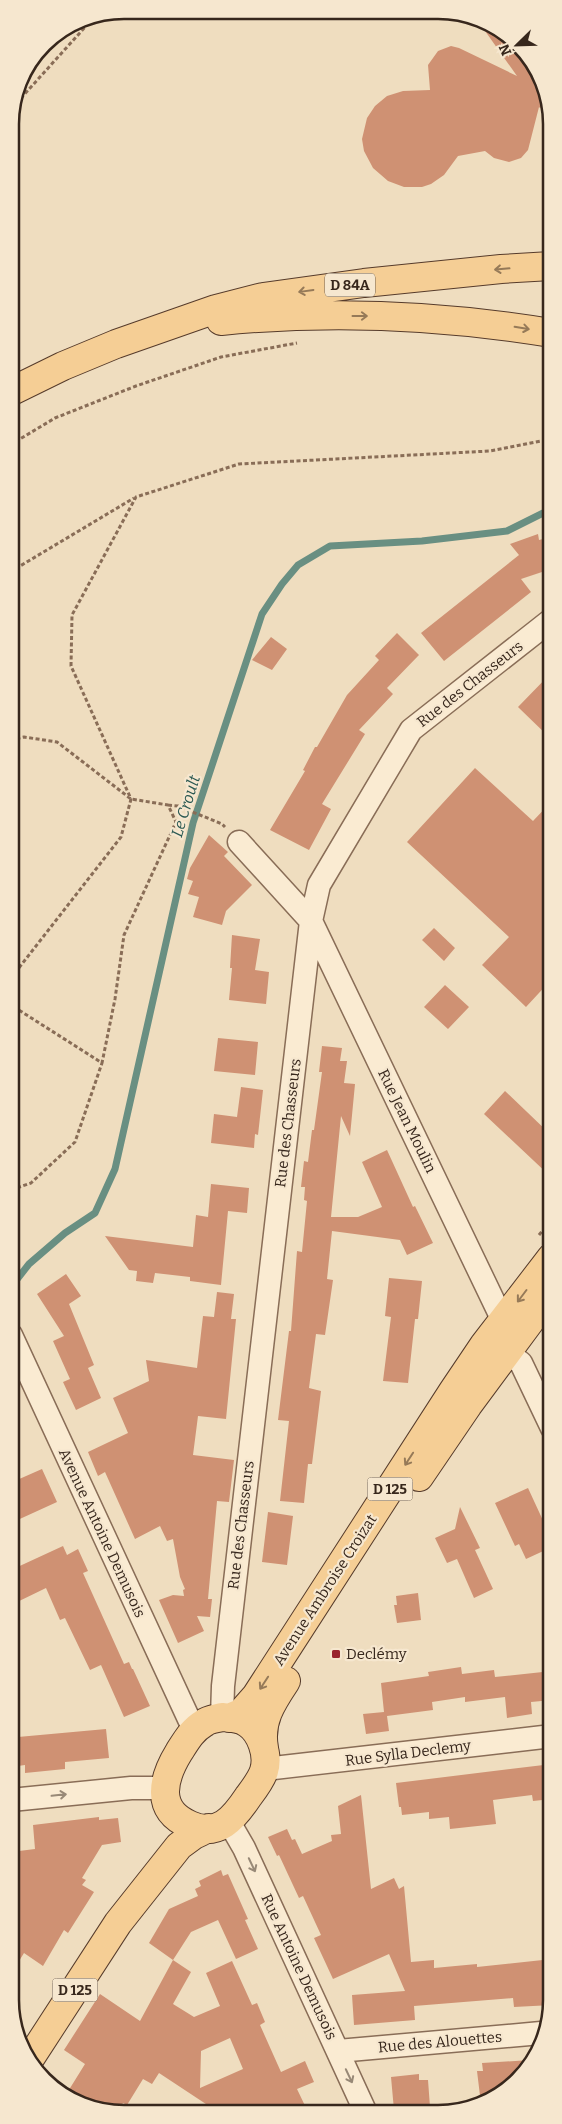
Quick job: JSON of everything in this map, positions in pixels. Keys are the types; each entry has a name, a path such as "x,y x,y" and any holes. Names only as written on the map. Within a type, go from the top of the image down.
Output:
{"main road":[{"name":"D 84A","path":"19,388 63,366 116,344 216,309 263,296 364,283 543,266"},
{"name":"D 84A","path":"155,331 266,317 379,316 441,318 484,322 543,332"},
{"name":"Avenue Ambroise Croizat","path":"226,1718 241,1713 256,1696 453,1392 503,1321 543,1270"},
{"name":"Avenue Ambroise Croizat","path":"264,1758 262,1727 270,1708 434,1456 507,1352 543,1305"},
{"path":"226,1718 240,1720 252,1727 264,1758 245,1802 219,1825 194,1827 177,1817 166,1798 170,1766 194,1730 210,1720 226,1718"},
{"name":"D 125","path":"33,2054 118,1923 164,1837 169,1824 166,1798"},
{"name":"D 125","path":"118,1923 179,1846 194,1835 219,1825"}],"street":[{"name":"Rue des Chasseurs","path":"226,1718 223,1686 311,921 319,885 411,730 543,626"},
{"name":"Rue Jean Moulin","path":"239,842 311,921 503,1321"},
{"path":"434,1456 434,1441 437,1434 482,1364 503,1337 506,1327 503,1321"},
{"name":"Avenue Antoine Demusois","path":"19,1352 194,1730"},
{"path":"507,1352 521,1363 543,1409"},
{"name":"Rue Sylla Declemy","path":"264,1758 543,1737"},
{"path":"19,1799 131,1788 166,1798"},
{"name":"Rue Antoine Demusois","path":"219,1825 244,1848 362,2105"},
{"name":"Rue des Alouettes","path":"338,2051 538,2033"}],"path":[{"path":"22,97 88,25"},
{"path":"19,440 55,418 136,386 221,357 300,342"},
{"path":"19,567 136,497 239,464 490,451 543,441"},
{"path":"19,968 121,838 131,799 72,666 72,615 136,497"},
{"path":"19,738 24,737 57,742 131,799 178,806 222,824"},
{"path":"19,1187 31,1183 75,1142 102,1063 115,999 124,935 176,822 168,805"},
{"path":"19,1010 102,1063"}],"building":[{"path":"484,30 513,49 526,65 540,96 542,107 539,107 528,150 521,158 509,162 494,158 485,151 458,156 444,175 431,184 422,187 404,187 388,181 373,168 364,151 362,139 367,118 375,106 387,96 403,91 430,90 428,65 438,51 451,46 459,48 517,76"},
{"path":"538,534 539,540 543,539 543,572 521,579 531,592 444,661 421,633 519,555 510,544"},
{"path":"397,633 419,655 387,688 393,694 359,730 365,734 322,804 331,809 309,850 270,830 305,771 303,770 315,747 317,747 347,695 379,660 375,656"},
{"path":"271,637 287,649 272,670 252,660"},
{"path":"543,681 543,731 518,707"},
{"path":"475,768 533,821 543,810 543,989 526,1007 482,965 509,937 407,842"},
{"path":"209,835 228,852 224,856 252,885 226,911 222,925 193,917 199,897 188,894 193,881 187,879 190,868"},
{"path":"434,928 455,948 444,961 422,940"},
{"path":"232,935 260,939 255,970 269,972 266,1004 229,1000 232,968 230,968"},
{"path":"445,985 469,1007 448,1029 424,1007"},
{"path":"218,1038 258,1042 255,1075 214,1071"},
{"path":"322,1046 342,1048 340,1061 347,1061 344,1083 355,1084 350,1136 341,1116 331,1217 358,1217 382,1207 362,1162 387,1150 413,1207 415,1206 433,1243 407,1255 400,1240 332,1231 327,1279 333,1280 325,1335 316,1334 309,1388 321,1391 312,1464 308,1464 304,1503 280,1501 289,1421 278,1420 289,1331 291,1331 297,1251 302,1252 307,1201 304,1200 305,1187 301,1187 304,1161 308,1162 312,1130 314,1130 322,1072 319,1072"},
{"path":"241,1087 263,1090 258,1135 255,1134 254,1148 211,1143 214,1114 237,1117"},
{"path":"505,1091 543,1127 543,1169 484,1114"},
{"path":"211,1184 249,1188 247,1213 228,1211 221,1285 190,1281 190,1277 155,1273 153,1283 136,1281 137,1271 129,1270 105,1236 193,1247 196,1215 208,1217"},
{"path":"66,1274 81,1296 69,1304 94,1365 88,1368 101,1398 76,1410 63,1382 70,1379 53,1341 64,1336 37,1294"},
{"path":"389,1278 422,1281 418,1319 415,1319 408,1383 383,1381 391,1317 385,1316"},
{"path":"217,1292 234,1294 231,1319 236,1319 226,1419 198,1416 193,1455 234,1460 229,1502 217,1501 208,1599 212,1599 210,1617 197,1616 204,1631 178,1643 159,1600 173,1595 184,1596 183,1590 185,1589 180,1577 173,1539 167,1541 160,1526 135,1539 105,1472 98,1476 88,1452 128,1433 113,1398 149,1381 146,1360 197,1368 203,1316 214,1317"},
{"path":"42,1469 57,1502 19,1519 19,1479"},
{"path":"528,1488 543,1520 543,1551 526,1559 519,1544 515,1546 495,1503"},
{"path":"460,1507 480,1548 475,1550 493,1589 474,1598 457,1559 447,1563 435,1538 455,1529"},
{"path":"268,1512 293,1516 287,1565 262,1562"},
{"path":"63,1546 67,1555 78,1549 88,1571 83,1573 124,1664 129,1662 150,1706 124,1717 101,1665 90,1670 65,1618 60,1620 46,1588 19,1601 19,1566"},
{"path":"418,1593 421,1620 397,1623 394,1605 397,1605 396,1596"},
{"path":"461,1667 462,1674 494,1670 495,1677 543,1672 543,1701 531,1702 532,1714 507,1718 505,1697 465,1702 465,1697 432,1702 433,1710 387,1716 389,1731 366,1734 363,1714 384,1712 381,1683 429,1676 428,1672"},
{"path":"106,1729 109,1758 65,1762 65,1769 25,1773 25,1765 19,1766 19,1737"},
{"path":"543,1765 543,1800 533,1801 532,1795 493,1800 496,1824 450,1829 449,1817 429,1819 429,1812 402,1815 396,1783"},
{"path":"361,1795 371,1889 394,1878 399,1889 404,1886 411,1962 434,1960 434,1968 477,1964 477,1967 543,1960 543,2005 514,2007 513,1998 414,2006 415,2020 354,2025 352,1995 405,1991 389,1954 333,1979 314,1938 321,1935 303,1896 299,1898 279,1855 277,1856 268,1837 287,1829 292,1840 295,1839 302,1854 332,1841 331,1835 341,1834 338,1806"},
{"path":"99,1817 99,1820 118,1818 121,1842 102,1845 82,1878 86,1880 82,1885 94,1892 68,1933 64,1930 43,1966 24,1953 19,1961 19,1851 35,1849 33,1825"},
{"path":"221,1870 223,1876 228,1874 248,1919 245,1920 258,1949 236,1959 218,1920 191,1932 173,1960 149,1943 169,1909 198,1896 195,1889 201,1886 199,1881"},
{"path":"173,1960 191,1972 173,2004 194,2017 220,2006 206,1973 232,1961 252,2005 257,2003 265,2022 260,2025 281,2072 305,2061 314,2082 297,2089 305,2105 207,2105 159,2073 152,2084 143,2079 127,2105 90,2100 71,2091 69,2090 85,2064 64,2050 100,1994 140,2021","holes":["230,2038 243,2069 200,2088 201,2051"]},
{"path":"525,2060 513,2075 502,2084 480,2096 477,2071 483,2071 482,2063"},
{"path":"419,2074 419,2080 428,2080 430,2105 394,2105 391,2077"}],"waterway":[{"name":"Le Croult","path":"19,1277 29,1264 65,1233 95,1213 115,1169 193,823 262,614 282,584 298,565 330,546 422,541 507,531 543,513"}],"place":[{"name":"Declémy","path":"336,1654"}]}
